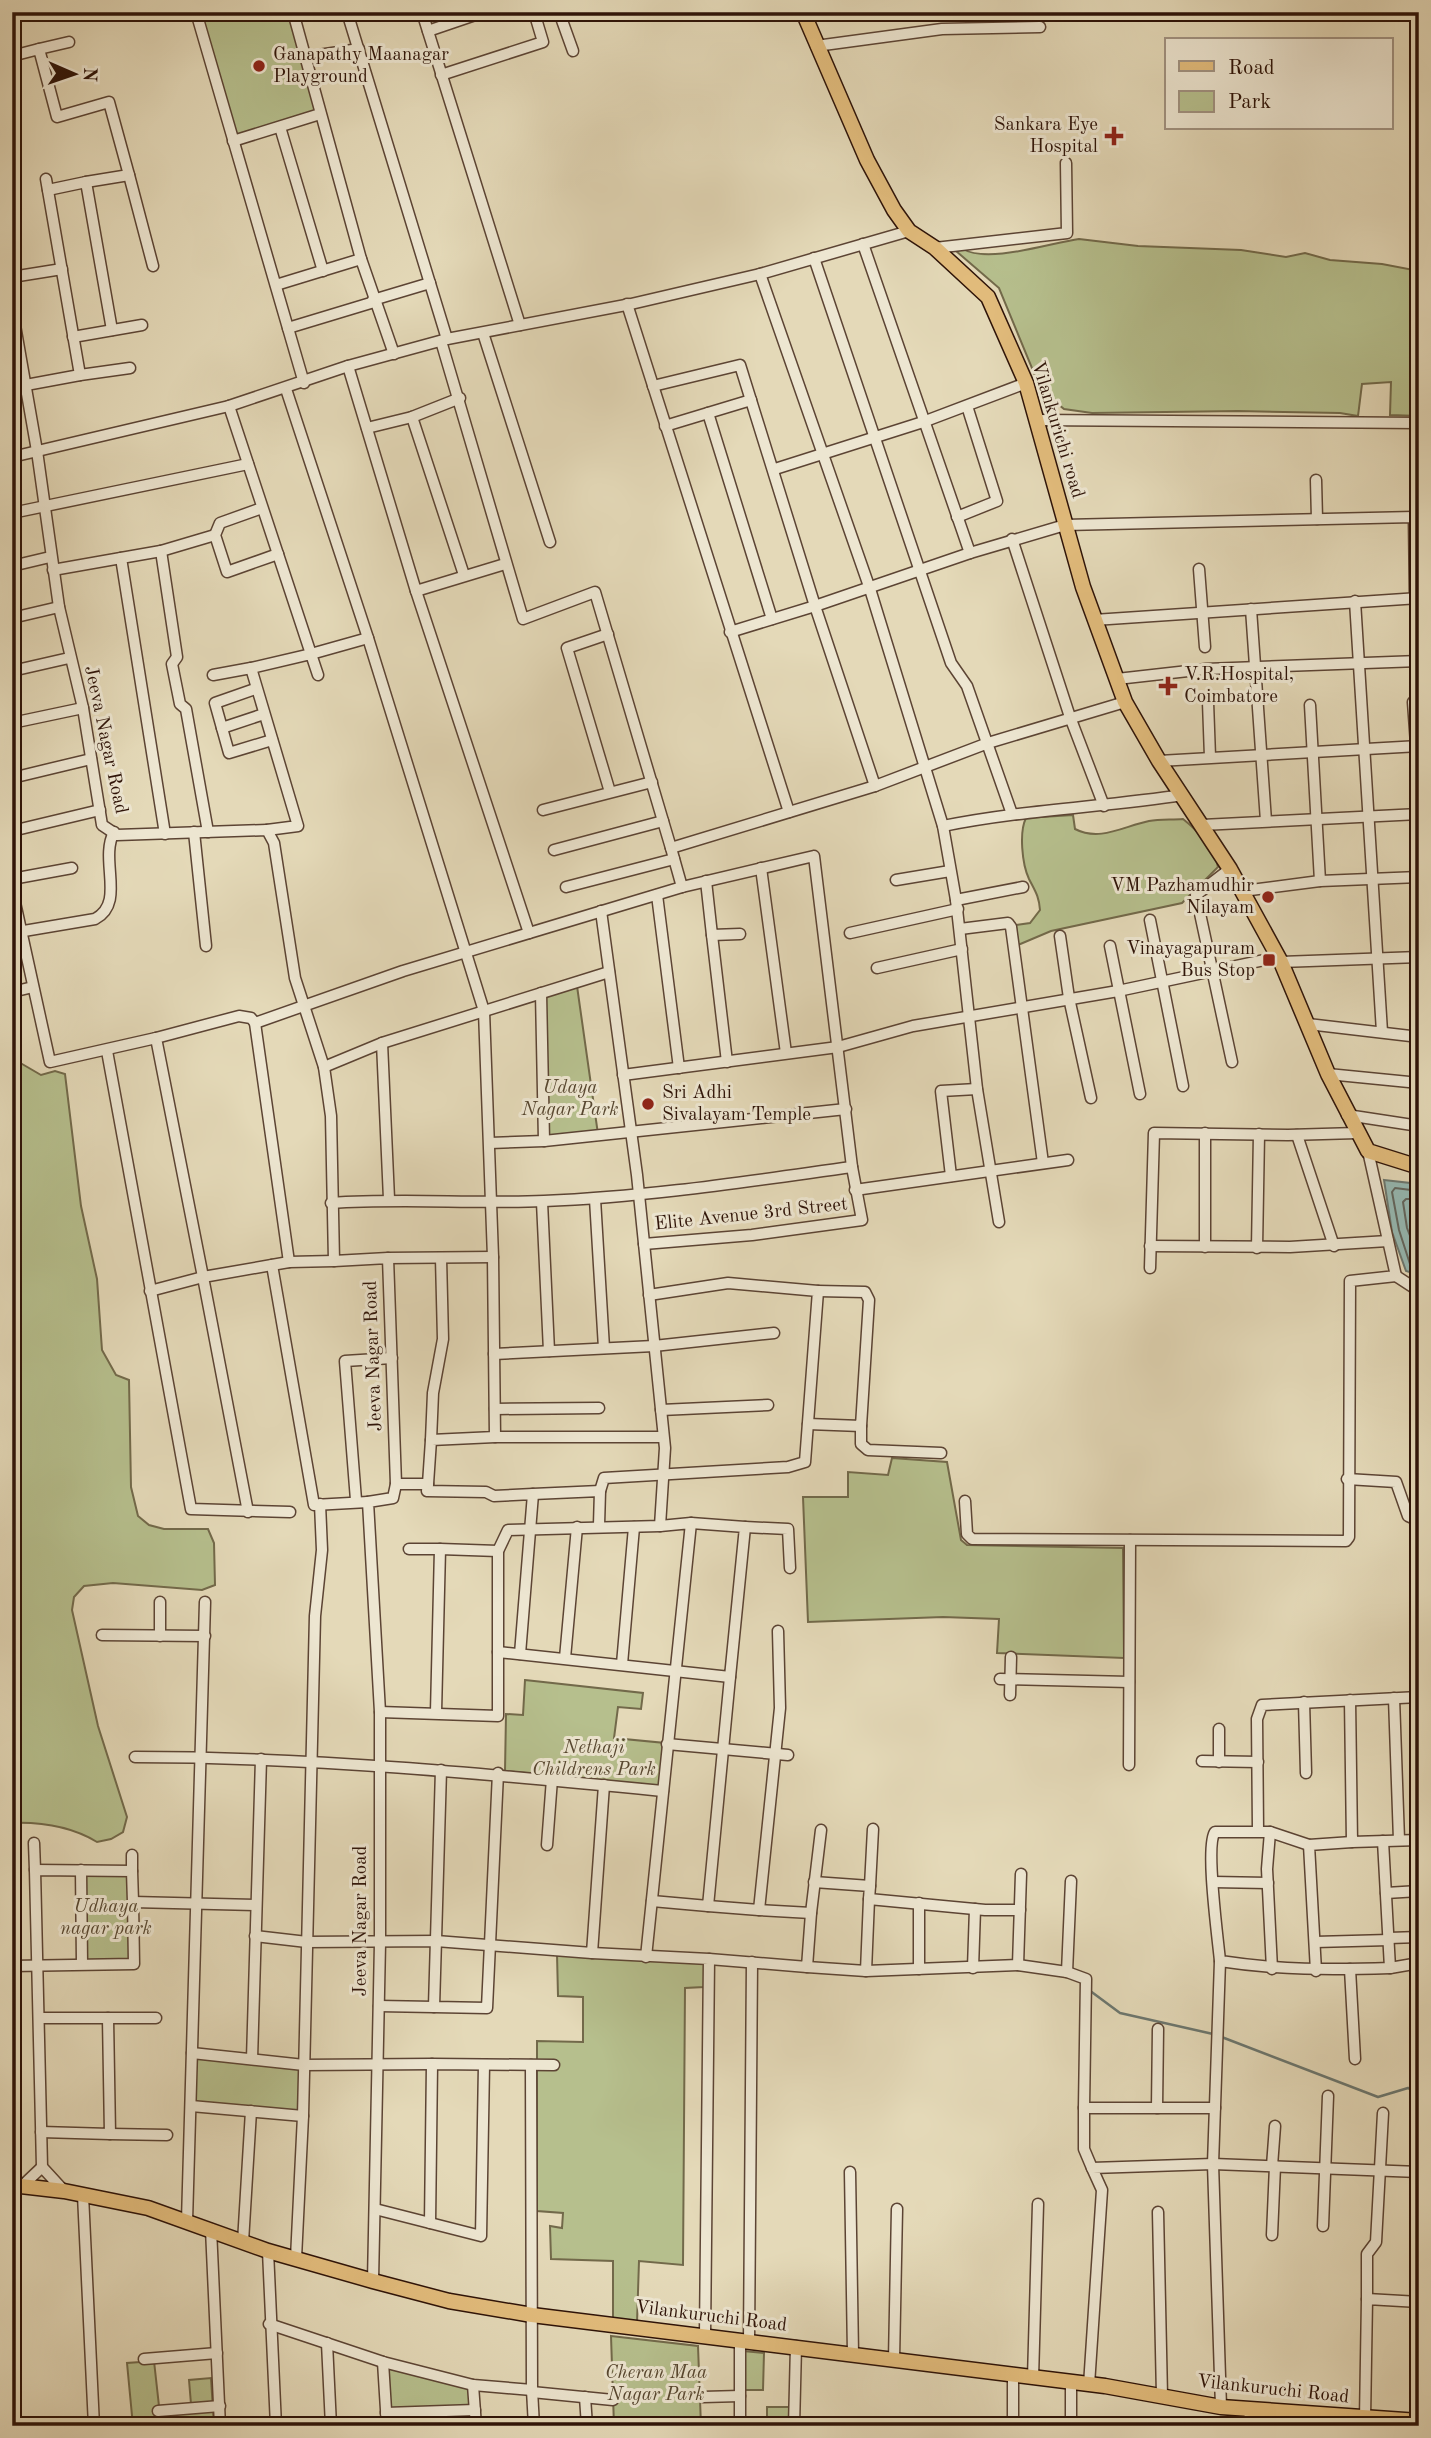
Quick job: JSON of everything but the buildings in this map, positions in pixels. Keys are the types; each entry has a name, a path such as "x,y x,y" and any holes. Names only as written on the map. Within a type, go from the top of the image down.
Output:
{"main road":[{"name":"Vilankurichi road","path":"803,12 867,160 909,231 935,248 988,297 1026,383 1083,587 1125,702 1159,761 1243,891 1279,959 1347,1115 1368,1151"},
{"path":"1368,1151 1419,1167"},
{"name":"Vilankuruchi Road","path":"17,2185 64,2191 148,2208 268,2251 373,2281 449,2301 532,2315 796,2346 1089,2385 1221,2407 1419,2421"}],"street":[{"path":"214,12 197,15 304,383"},
{"path":"293,12 360,259 394,354"},
{"path":"347,12 430,283 505,564 523,618 595,592 682,887"},
{"path":"422,12 520,325"},
{"path":"441,75 543,42 534,12"},
{"path":"559,12 573,51"},
{"path":"428,31 475,15"},
{"path":"816,46 943,29 1040,27"},
{"path":"12,56 69,43"},
{"path":"39,49 57,117 109,102 153,266"},
{"path":"305,57 359,49"},
{"path":"233,141 320,114"},
{"path":"280,127 323,271"},
{"path":"935,248 1067,233 1066,163"},
{"path":"80,375 47,184 86,182 129,175"},
{"path":"86,182 112,330"},
{"path":"12,457 229,406 348,366 444,340 627,304 760,274 909,231"},
{"path":"863,244 970,553"},
{"path":"814,258 951,663 967,686 1012,814"},
{"path":"276,285 360,259"},
{"path":"12,277 62,269"},
{"path":"760,274 870,589 943,826 957,905 977,1089 999,1222"},
{"path":"288,328 430,283"},
{"path":"627,304 789,812"},
{"name":"Jeeva Nagar Road","path":"12,308 37,451 50,557 69,658 83,708 102,825 117,835 267,830 298,826 272,740"},
{"path":"73,337 142,325"},
{"path":"483,332 550,542"},
{"path":"653,386 740,365 875,786"},
{"path":"348,366 416,591 530,933"},
{"path":"26,385 130,368"},
{"path":"775,469 923,422 1026,383"},
{"path":"286,389 368,638 484,1011 493,1257 495,1437"},
{"path":"367,428 412,417 460,398"},
{"path":"665,426 751,400"},
{"path":"229,406 318,676"},
{"path":"957,517 997,501 967,406"},
{"path":"708,414 772,619"},
{"path":"412,417 464,575"},
{"path":"1035,420 1419,424"},
{"path":"12,513 153,486 248,464"},
{"path":"1316,480 1317,519"},
{"path":"262,508 220,523 215,535 227,572 278,554"},
{"path":"730,632 920,573 970,553 1065,524 1414,517 1417,598 1094,620"},
{"path":"53,570 161,551 215,535"},
{"path":"1012,539 1070,717 1104,806"},
{"path":"161,551 177,657 172,664 173,670 180,704 187,709 208,832"},
{"path":"12,566 50,557"},
{"path":"121,558 165,834"},
{"path":"416,591 505,564"},
{"path":"1199,569 1205,646"},
{"path":"1355,601 1361,663 1382,1032"},
{"path":"12,618 59,607"},
{"path":"1251,609 1266,821"},
{"path":"608,634 567,648 610,792"},
{"path":"213,675 311,654 368,638"},
{"path":"12,671 69,658"},
{"path":"1117,679 1206,670 1419,661"},
{"path":"251,668 272,740 229,753 215,703 255,689"},
{"path":"566,887 875,786 988,743 1125,702"},
{"path":"1208,702 1210,757"},
{"path":"1413,702 1419,786"},
{"path":"1310,705 1320,881"},
{"path":"12,723 83,708"},
{"path":"222,728 264,714"},
{"path":"1159,761 1314,753 1365,747 1417,747"},
{"path":"12,778 91,759"},
{"path":"542,810 652,782"},
{"path":"943,826 1012,814 1104,806 1183,795"},
{"path":"12,831 100,810"},
{"path":"1202,825 1419,814"},
{"path":"554,850 663,821"},
{"path":"267,830 274,843 295,978 324,1067 331,1116 334,1261"},
{"path":"18,932 95,919 107,913 111,903 107,854 114,832"},
{"path":"194,832 206,946"},
{"path":"255,1024 466,952 601,911 682,887 814,856 855,1189 1068,1160"},
{"path":"12,879 72,868"},
{"path":"761,868 786,1053"},
{"path":"1230,869 1196,895 1232,1062"},
{"path":"896,880 950,871"},
{"path":"1243,891 1320,881 1419,877"},
{"path":"706,881 727,1062"},
{"path":"850,933 1023,887"},
{"path":"12,889 18,932 50,1062 107,1051 239,1016 251,1018 255,1024 289,1262"},
{"path":"657,895 679,1068"},
{"path":"601,911 631,1135 661,1410 663,1475 660,1526"},
{"path":"1150,920 1183,1086"},
{"path":"960,929 1008,923 1013,935 1043,1163"},
{"path":"712,935 740,934"},
{"path":"1060,936 1069,998 1091,1098"},
{"path":"1110,946 1140,1094"},
{"path":"877,968 962,949"},
{"path":"622,1075 838,1047 913,1026 1118,991 1279,959 1419,957"},
{"path":"324,1067 382,1043 609,972"},
{"path":"12,992 33,987"},
{"path":"541,993 544,1141"},
{"path":"1308,1024 1419,1037"},
{"path":"156,1038 248,1511"},
{"path":"382,1043 389,1199"},
{"path":"107,1051 191,1509 290,1513"},
{"path":"1328,1074 1419,1083"},
{"path":"951,1176 942,1091 977,1089"},
{"path":"490,1143 631,1135 846,1109"},
{"path":"1347,1115 1419,1126"},
{"path":"1150,1268 1152,1136 1160,1132 1297,1135 1357,1133"},
{"path":"1205,1133 1205,1247"},
{"path":"1257,1248 1259,1134"},
{"path":"1297,1135 1334,1246"},
{"path":"1368,1151 1396,1276"},
{"path":"331,1202 389,1199 542,1202 595,1199 852,1167"},
{"name":"Elite Avenue 3rd Street","path":"644,1244 751,1235 862,1220 855,1189"},
{"path":"595,1199 604,1349"},
{"path":"542,1202 549,1351"},
{"path":"1150,1246 1257,1248 1334,1246 1388,1241"},
{"path":"388,1258 493,1257"},
{"name":"Jeeva Nagar Road","path":"150,1291 203,1277 289,1262 388,1258 396,1484"},
{"path":"440,1258 443,1339 433,1393 428,1491 486,1492 494,1496 600,1491"},
{"path":"272,1265 314,1505 393,1498 396,1484 428,1484"},
{"path":"965,1501 967,1534 972,1539 1346,1541 1349,1537 1347,1479 1350,1281 1396,1276 1419,1291"},
{"path":"649,1295 728,1283 865,1292 869,1300 861,1444 868,1450 941,1453"},
{"path":"599,1525 600,1491 604,1478 801,1466 805,1462 818,1291"},
{"path":"494,1354 654,1346 774,1333"},
{"path":"356,1500 345,1361 392,1358"},
{"path":"661,1410 768,1405"},
{"path":"495,1409 599,1408"},
{"path":"808,1423 861,1426"},
{"path":"431,1440 495,1437 663,1437"},
{"path":"1347,1479 1396,1482 1408,1516 1419,1521"},
{"path":"520,1654 533,1494"},
{"name":"Jeeva Nagar Road","path":"368,1502 380,1712 380,1943 373,2281"},
{"path":"296,2258 303,2116 314,1616 322,1550 320,1504"},
{"path":"646,1957 691,1523"},
{"path":"380,1712 498,1716 498,1551 508,1530 691,1523 788,1529 790,1568"},
{"path":"565,1658 578,1527"},
{"path":"622,1664 634,1527"},
{"path":"708,1906 745,1527"},
{"path":"1129,1765 1130,1540"},
{"path":"409,1549 498,1551"},
{"path":"436,1712 440,1549"},
{"path":"160,1602 160,1636"},
{"path":"187,2221 205,1602"},
{"path":"759,1910 780,1708 778,1631"},
{"path":"102,1635 205,1636"},
{"path":"498,1652 730,1677"},
{"path":"1010,1695 1005,1679 1011,1657"},
{"path":"1005,1679 1129,1682"},
{"path":"1394,1698 1399,1840"},
{"path":"1272,1969 1256,1719 1262,1705 1419,1698"},
{"path":"1350,1700 1352,1842"},
{"path":"1304,1702 1306,1773"},
{"path":"1219,1729 1219,1762"},
{"path":"667,1744 788,1755"},
{"path":"135,1757 311,1760 498,1773 663,1791"},
{"path":"252,2059 261,1759"},
{"path":"1202,1761 1258,1762"},
{"path":"434,2007 441,1770"},
{"path":"379,2006 486,2008 498,1773"},
{"path":"547,1845 552,1779"},
{"path":"592,1952 604,1786"},
{"path":"866,1971 873,1829"},
{"path":"807,1967 821,1830"},
{"path":"1221,2407 1213,2164 1220,1961 1211,1836 1215,1832 1264,1831 1309,1845 1419,1840"},
{"path":"1383,1841 1390,1968"},
{"path":"34,1843 42,2167 64,2191"},
{"path":"1309,1845 1316,1971"},
{"path":"12,1966 134,1964 132,1855"},
{"path":"35,1870 132,1871"},
{"path":"81,1870 82,1964"},
{"path":"1018,1965 1021,1874"},
{"path":"1067,1972 1071,1881"},
{"path":"814,1882 870,1886"},
{"path":"1213,1882 1268,1883"},
{"path":"1386,1893 1419,1891"},
{"path":"869,1899 975,1909 1020,1909"},
{"path":"652,1901 811,1913"},
{"path":"133,1902 255,1905"},
{"path":"919,1903 919,1969"},
{"path":"973,1968 975,1909"},
{"path":"255,1936 307,1942 436,1941 866,1971 1018,1965 1067,1972 1086,1979 1084,2149 1102,2190 1089,2385"},
{"path":"1315,1942 1419,1937"},
{"path":"705,2335 709,1959"},
{"path":"1220,1961 1272,1969 1316,1971 1419,1964"},
{"path":"740,2426 745,2340 752,1962"},
{"path":"1350,1969 1355,2059"},
{"path":"39,2018 156,2018"},
{"path":"108,2018 110,2134"},
{"path":"1157,2108 1158,2029"},
{"path":"192,2053 304,2064 554,2065"},
{"path":"430,2223 432,2064"},
{"path":"375,2209 481,2236 484,2065"},
{"path":"531,2065 534,2426"},
{"path":"1323,2226 1328,2096"},
{"path":"191,2106 303,2116"},
{"path":"1084,2108 1215,2108"},
{"path":"243,2242 251,2111"},
{"path":"1365,2419 1367,2254 1376,2242 1382,2171 1383,2113"},
{"path":"1272,2235 1275,2126"},
{"path":"41,2132 167,2135"},
{"path":"1092,2168 1213,2164 1419,2172"},
{"path":"17,2185 42,2167"},
{"path":"850,2172 853,2354"},
{"path":"83,2195 94,2426"},
{"path":"1033,2378 1037,2315 1038,2204"},
{"path":"894,2360 897,2209"},
{"path":"1158,2212 1162,2396"},
{"path":"211,2229 220,2426"},
{"path":"268,2251 276,2426"},
{"path":"1367,2299 1419,2302"},
{"path":"270,2323 383,2362 473,2385 613,2400"},
{"path":"327,2343 331,2426"},
{"path":"794,2426 796,2346"},
{"path":"144,2359 217,2354"},
{"path":"383,2362 387,2426"},
{"path":"1013,2376 1013,2426"},
{"path":"1071,2383 1071,2426"},
{"path":"473,2385 476,2426"},
{"path":"703,2397 740,2396"},
{"path":"585,2398 587,2426"},
{"path":"158,2411 220,2406"},
{"path":"386,2413 475,2410"},
{"path":"1250,2410 1250,2426"}],"green space":[{"name":"Ganapathy Maanagar Playground","path":"214,12 293,12 320,114 233,141 198,17"},
{"path":"1079,239 1138,246 1241,250 1286,257 1305,253 1330,260 1382,264 1419,271 1419,416 1390,415 1391,382 1362,384 1358,416 1340,413 1238,411 1092,413 1064,409 1041,390 999,288 956,251 963,249 974,253 1003,253"},
{"path":"1073,815 1075,829 1094,834 1112,832 1149,821 1183,819 1205,840 1218,867 1182,903 1051,931 1018,945 1016,925 1030,923 1040,910 1023,857 1022,839 1026,818"},
{"name":"Udaya Nagar Park","path":"577,986 598,1134 548,1138 544,996"},
{"path":"17,1061 41,1075 55,1071 65,1074 81,1206 97,1279 102,1350 116,1375 129,1380 131,1487 138,1516 149,1525 164,1529 208,1529 214,1543 215,1585 202,1590 113,1583 84,1586 74,1597 72,1610 98,1726 127,1817 123,1832 111,1839 97,1842 56,1826 12,1823 12,1068"},
{"path":"892,1458 947,1462 961,1540 967,1545 1123,1548 1124,1658 997,1653 999,1619 943,1617 808,1622 803,1497 848,1497 848,1472 888,1475"},
{"name":"Nethaji Childrens Park","path":"525,1680 643,1693 641,1709 618,1707 614,1738 665,1743 661,1786 505,1771 506,1714 523,1715"},
{"name":"Udhaya nagar park","path":"83,1873 129,1874 129,1962 84,1961"},
{"path":"557,1954 704,1963 704,1987 685,1988 683,2265 639,2261 637,2323 613,2320 613,2261 551,2259 550,2226 562,2228 563,2213 537,2211 537,2041 583,2042 583,1997 558,1996"},
{"path":"196,2057 300,2068 299,2114 195,2103"},
{"name":"Cheran Maa Nagar Park","path":"611,2336 698,2346 701,2426 614,2426"},
{"path":"743,2351 764,2353 763,2390 742,2390"},
{"path":"154,2361 159,2406 191,2404 189,2380 211,2378 214,2426 133,2426 127,2363"},
{"path":"387,2368 470,2388 472,2408 389,2412"},
{"path":"767,2407 789,2407 789,2426 746,2426 746,2420 767,2421"}],"water":[{"path":"1384,1180 1419,1184 1419,1275 1406,1271 1392,1232"}],"waterway":[{"path":"1089,1990 1120,2013 1213,2034"},
{"path":"1219,2036 1378,2097 1408,2088 1419,2093"}],"place":[{"name":"Ganapathy Maanagar Playground","path":"259,66"},
{"name":"Sankara Eye Hospital","path":"1114,136"},
{"name":"V.R.Hospital, Coimbatore","path":"1168,686"},
{"name":"VM Pazhamudhir Nilayam","path":"1268,897"},
{"name":"Vinayagapuram Bus Stop","path":"1269,960"},
{"name":"Sri Adhi Sivalayam Temple","path":"648,1104"}]}
